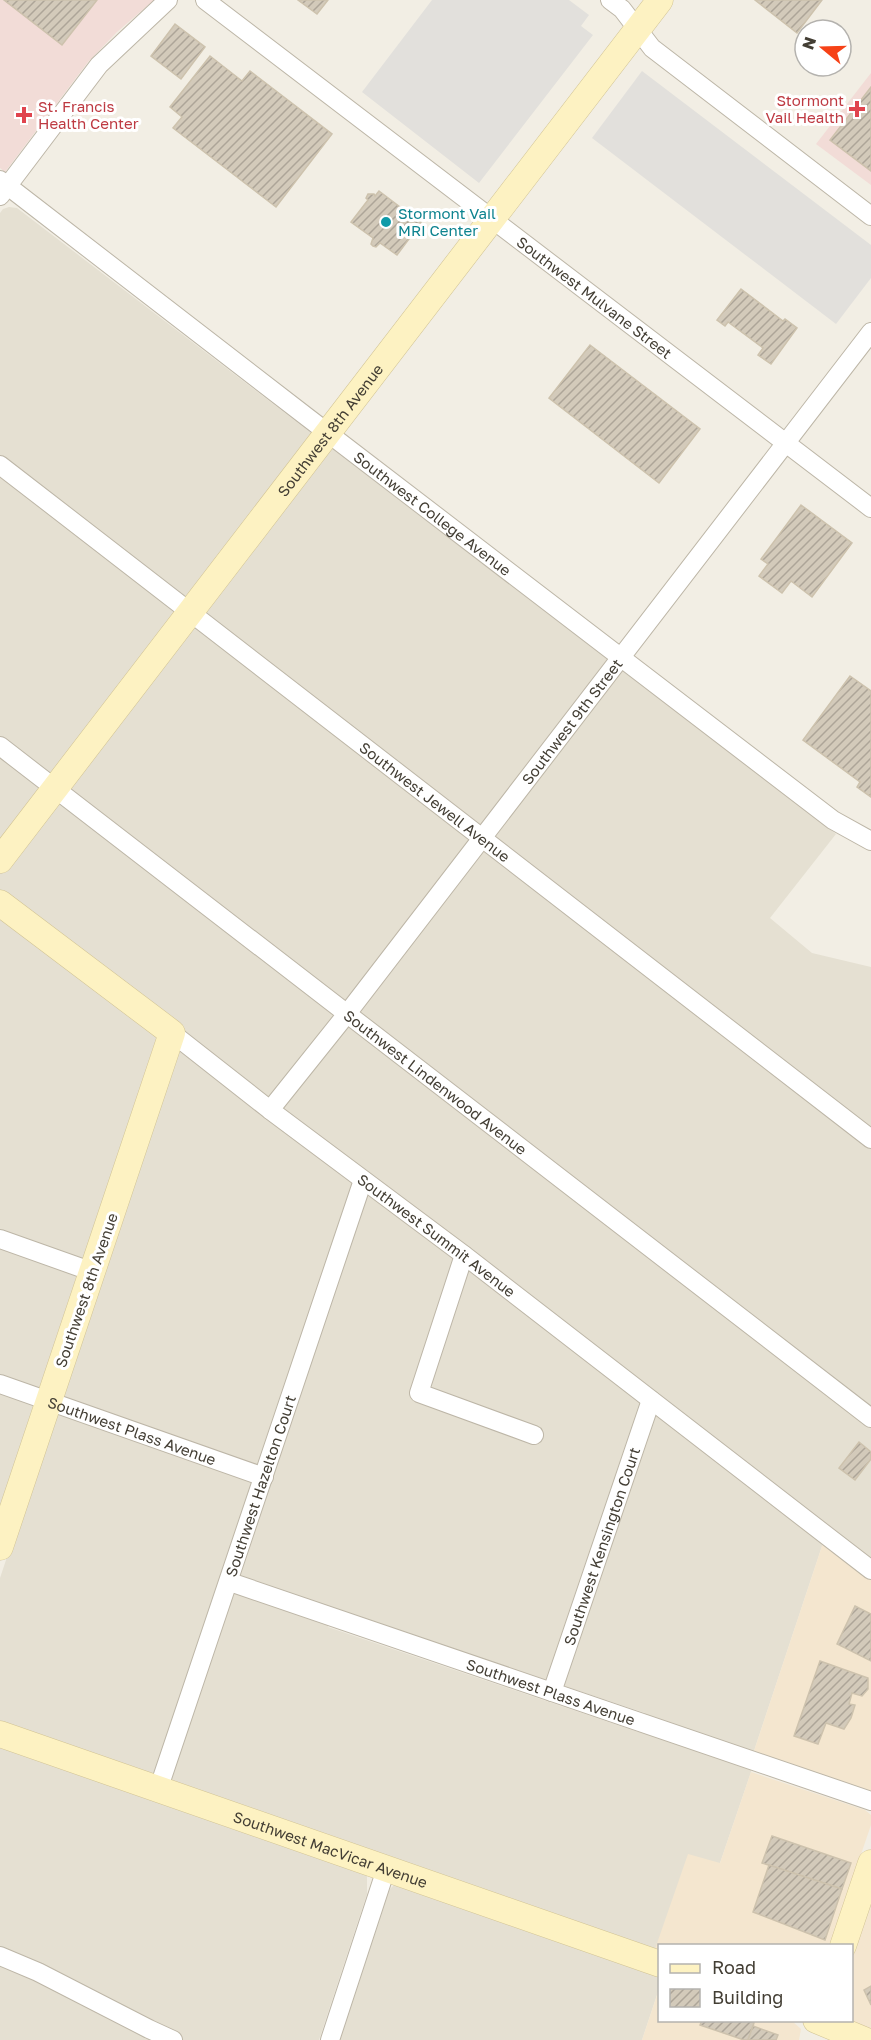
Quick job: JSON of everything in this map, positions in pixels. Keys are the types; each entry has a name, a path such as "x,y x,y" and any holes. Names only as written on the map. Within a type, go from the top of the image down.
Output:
{"street":[{"path":"3,187 99,65 168,0"},
{"name":"Southwest Mulvane Street","path":"205,0 871,508"},
{"path":"610,0 622,9 652,48 871,216"},
{"name":"Southwest 8th Avenue","path":"0,860 56,790 491,218 660,0"},
{"name":"Southwest College Avenue","path":"3,187 834,820 871,841"},
{"name":"Southwest 9th Street","path":"270,1110 346,1015 871,332"},
{"name":"Southwest Jewell Avenue","path":"0,465 871,1139"},
{"name":"Southwest Lindenwood Avenue","path":"0,746 871,1418"},
{"name":"Southwest Summit Avenue","path":"0,903 464,1255 871,1569"},
{"name":"Southwest 8th Avenue","path":"0,1547 172,1033"},
{"name":"Southwest Hazelton Court","path":"158,1790 230,1582 363,1180"},
{"path":"0,1239 93,1272"},
{"path":"464,1255 419,1393 534,1435"},
{"name":"Southwest Plass Avenue","path":"0,1384 264,1478"},
{"name":"Southwest Kensington Court","path":"552,1692 651,1400"},
{"name":"Southwest Plass Avenue","path":"230,1582 871,1801"},
{"name":"Southwest MacVicar Avenue","path":"0,1734 658,1963"},
{"path":"844,1944 871,1863"},
{"path":"330,2040 386,1869"},
{"path":"0,1956 38,1971 173,2040"},
{"path":"816,2026 864,2040"}],"shaded area":[{"name":"St. Francis Health Center","path":"0,0 154,0 117,32 88,62 5,172 0,168"},
{"path":"432,0 569,0 589,15 581,26 593,35 479,183 362,92"},
{"path":"642,71 871,245 871,278 836,324 592,138"},
{"name":"Stormont Vail Health","path":"871,73 871,185 816,144"},
{"path":"9,207 17,208 836,834 770,918 812,953 871,967 871,1561 0,890 0,213"},
{"path":"0,914 728,1468 823,1543 753,1754 751,1772 720,1863 654,1952 0,1726 0,1578 104,1266 0,1230","holes":["333,1609 645,1713 638,1732 328,1627"]},
{"path":"0,1247 73,1272 77,1277 0,1519"},
{"path":"823,1543 871,1579 871,1794 753,1754"},
{"path":"0,1742 360,1870 367,1876 367,1894 319,2040 0,2040"},
{"path":"751,1772 865,1810 871,1815 871,1825 830,1944 658,1944 658,1954 654,1952 688,1854 720,1863"},
{"path":"395,1884 658,1974 658,1992 642,2040 339,2040 388,1891"},
{"path":"871,1901 871,2034 840,2022 853,2022 853,1956"},
{"path":"658,1992 658,2022 793,2022 801,2029 799,2040 642,2040"}],"building":[{"path":"4,0 97,0 62,45"},
{"path":"298,0 328,0 317,14"},
{"path":"755,0 822,0 808,18 793,18 793,30"},
{"path":"175,24 205,47 181,79 151,56"},
{"path":"210,56 242,81 250,71 332,134 276,207 173,128 182,117 170,107"},
{"path":"871,87 871,171 830,140"},
{"name":"Stormont Vail MRI Center","path":"379,191 421,223 397,255 380,243 376,247 373,246 371,244 373,238 351,222 368,200 366,198 368,194 375,196"},
{"path":"741,289 783,321 785,319 797,328 771,364 758,355 763,348 728,322 725,326 717,320"},
{"path":"590,345 700,429 659,483 549,398"},
{"path":"801,505 852,543 812,597 791,581 782,593 759,576 768,564 761,559"},
{"path":"850,676 871,691 871,797 857,787 860,782 803,740"},
{"path":"859,1442 871,1452 871,1459 855,1480 839,1468"},
{"path":"855,1606 871,1614 871,1661 837,1644"},
{"path":"820,1661 868,1678 868,1689 862,1696 852,1693 849,1704 855,1705 844,1729 826,1723 818,1744 794,1736"},
{"path":"772,1836 851,1863 842,1889 762,1863"},
{"path":"769,1865 842,1889 825,1940 753,1912"},
{"path":"871,1986 871,2005 864,1990"},
{"path":"701,2022 754,2023 748,2040 700,2025"},
{"path":"753,2026 778,2035 776,2040 748,2040"}],"place":[{"name":"Stormont Vail Health","path":"857,109"},
{"name":"St. Francis Health Center","path":"24,115"},
{"name":"Stormont Vail MRI Center","path":"386,222"}]}
